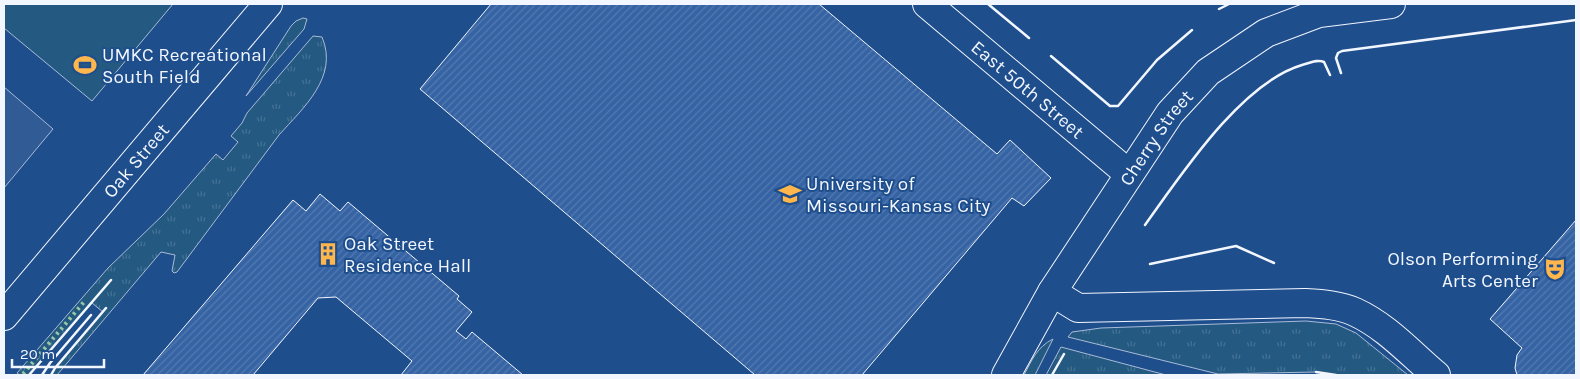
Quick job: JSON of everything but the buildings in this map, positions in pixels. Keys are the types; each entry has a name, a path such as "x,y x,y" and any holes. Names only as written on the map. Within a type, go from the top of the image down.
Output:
{"street":[{"name":"Oak Street","path":"4,316 268,4"},
{"name":"East 50th Street","path":"927,4 1130,174"},
{"name":"Cherry Street","path":"1006,375 1052,292 1170,113 1208,72 1266,33 1319,13 1391,4"},
{"path":"1052,292 1078,308 1330,304 1354,311 1374,322 1436,375"}],"green space":[{"name":"UMKC Recreational South Field","path":"4,4 173,4 92,101 4,28"},
{"path":"303,18 307,19 304,29 246,96 291,26"},
{"path":"313,36 322,37 326,52 326,65 316,91 308,103 279,135 177,272 174,273 172,271 175,255 161,252 57,375 51,375 103,312 92,303 29,375 17,373 108,268 164,214 216,154 223,160 238,142 231,136 242,123 247,113"},
{"path":"1306,321 1336,324 1356,333 1408,375 1336,375 1316,372 1218,374 1068,337 1072,332 1101,328"},
{"path":"1053,339 1035,375 1024,375 1039,350"},
{"path":"1061,347 1166,375 1046,375"}],"shaded area":[{"path":"4,87 53,129 4,188"}],"hedge":[{"path":"23,374 84,302"}],"wall":[{"path":"988,4 1029,38"},
{"path":"1219,9 1229,4"},
{"path":"1341,73 1336,58 1338,53 1342,51 1576,20"},
{"path":"1051,56 1110,106 1118,106 1157,60 1192,30"},
{"path":"1145,225 1176,181 1214,133 1235,110 1257,91 1279,75 1313,62 1324,62 1330,75"},
{"path":"1150,264 1236,246 1274,263"},
{"path":"29,375 111,280"},
{"path":"51,375 106,308"},
{"path":"42,375 91,315"},
{"path":"1052,375 1064,354"},
{"path":"1316,372 1336,375"}],"place":[{"name":"UMKC Recreational South Field","path":"85,65"},
{"name":"University of Missouri-Kansas City","path":"790,194"},
{"name":"Oak Street Residence Hall","path":"328,254"},
{"name":"Olson Performing Arts Center","path":"1555,269"}]}
